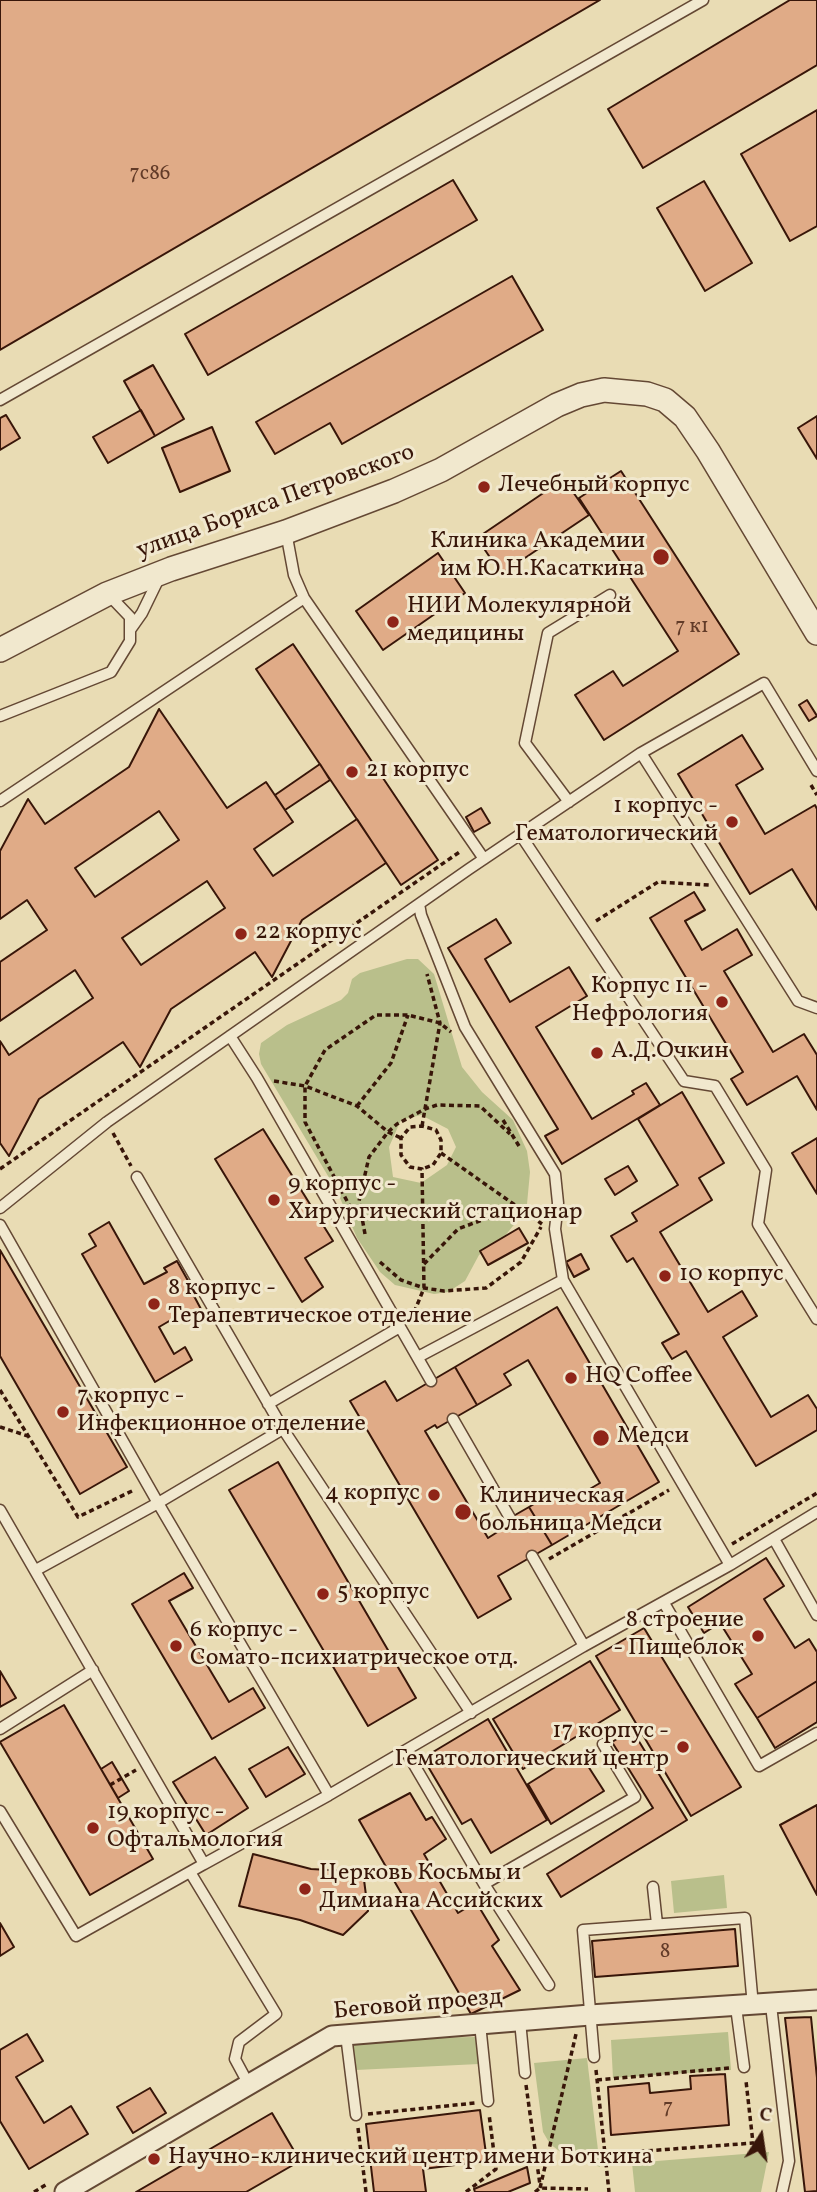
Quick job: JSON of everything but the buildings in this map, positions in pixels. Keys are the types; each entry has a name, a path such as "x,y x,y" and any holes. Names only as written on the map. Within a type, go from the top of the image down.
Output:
{"street":[{"name":"улица Бориса Петровского","path":"0,650 107,594 162,572 286,532 394,491 441,470 556,405 604,390 647,394 665,400 685,417 817,633"},
{"name":"Беговой проезд","path":"65,2192 332,2036 520,2021 584,2021 817,2001"}],"lane":[{"path":"0,400 703,0"},
{"path":"286,532 294,575 304,598 484,859"},
{"path":"130,631 162,572"},
{"path":"0,716 111,673 130,641 130,617 107,594"},
{"path":"569,802 526,743 528,730 548,633 610,595"},
{"path":"0,801 304,598"},
{"path":"0,1208 107,1122 520,834 641,753 764,683 817,771"},
{"path":"641,753 798,1001 817,1008"},
{"path":"520,834 684,1081 715,1086 766,1170 758,1224 817,1319"},
{"path":"419,904 465,1027 555,1174 558,1203 555,1229 563,1280 730,1565"},
{"path":"230,1036 257,1078 431,1381"},
{"path":"137,1177 283,1429 471,1713"},
{"path":"0,1226 155,1504 329,1795"},
{"path":"418,1357 563,1280"},
{"path":"268,1404 402,1332"},
{"path":"453,1419 510,1518"},
{"path":"36,1570 283,1429"},
{"path":"0,1510 204,1864"},
{"path":"0,1811 76,1936 406,1751 817,1512"},
{"path":"774,1539 817,1615"},
{"path":"535,1561 584,1646"},
{"path":"664,1603 759,1766 817,1733"},
{"path":"0,1729 93,1670"},
{"path":"484,1884 635,1797 604,1744"},
{"path":"406,1751 484,1884 550,1985"},
{"path":"190,1872 276,2014 239,2042 235,2059 249,2085"},
{"path":"653,1887 657,1924"},
{"path":"594,2057 584,2021 583,1930 745,1918 753,2006 789,2161 782,2192"},
{"path":"744,2067 753,2006"},
{"path":"520,2021 525,2073"},
{"path":"480,2024 488,2101"},
{"path":"346,2035 356,2115"}],"path":[{"path":"0,1169 463,850"},
{"path":"583,929 658,882 715,886"},
{"path":"422,1126 440,1023 426,972"},
{"path":"370,1243 306,1122 305,1086 325,1050 376,1014 408,1015 440,1023 458,1037"},
{"path":"357,1106 391,1063 408,1015"},
{"path":"257,1078 305,1086 357,1106 388,1132 401,1138"},
{"path":"364,1233 359,1201 369,1157 397,1124 437,1105 480,1107 510,1134"},
{"path":"497,1110 525,1155"},
{"path":"107,1122 137,1177"},
{"path":"422,1126 436,1130 441,1140 441,1153 433,1166 422,1170 410,1167 401,1155 401,1138 410,1127 422,1126"},
{"path":"441,1153 542,1224 555,1229"},
{"path":"402,1332 424,1288 422,1170"},
{"path":"376,1253 381,1263 401,1280 424,1288 444,1292 486,1288 521,1262 542,1224 542,1212"},
{"path":"424,1264 458,1229 498,1214 527,1213"},
{"path":"0,1390 78,1517 133,1489 155,1504"},
{"path":"0,1427 30,1436"},
{"path":"535,1561 682,1482"},
{"path":"110,1785 146,1764"},
{"path":"535,2192 540,2188 584,2021"},
{"path":"594,2057 609,2192"},
{"path":"597,2080 744,2067 753,2143 605,2154"},
{"path":"525,2073 540,2188"},
{"path":"366,2192 356,2115 488,2101 496,2169 466,2192"},
{"path":"540,2188 588,2189"}],"green space":[{"path":"407,959 418,959 434,974 462,1067 482,1092 513,1120 527,1151 530,1172 527,1204 504,1237 479,1255 465,1281 448,1292 434,1294 395,1285 380,1272 357,1238 337,1191 261,1064 261,1043 287,1025 341,1000 348,993 352,979 360,973","holes":["421,1115 448,1129 456,1147 447,1165 421,1183 393,1177 389,1147 401,1120"]},
{"path":"724,1875 727,1908 674,1913 671,1881"},
{"path":"728,2032 731,2070 613,2078 611,2040"},
{"path":"476,2037 479,2064 356,2070 351,2039"},
{"path":"587,2058 600,2167 562,2153 550,2144 543,2132 534,2063"},
{"path":"769,2152 761,2192 635,2192 632,2163"}],"place":[{"name":"Лечебный корпус","path":"484,487"},
{"name":"Клиника Академии им Ю.Н.Касаткина","path":"661,557"},
{"name":"НИИ Молекулярной медицины","path":"393,622"},
{"name":"21 корпус","path":"352,772"},
{"name":"1 корпус - Гематологический","path":"732,822"},
{"name":"22 корпус","path":"241,934"},
{"name":"Корпус 11 - Нефрология","path":"722,1002"},
{"name":"А.Д.Очкин","path":"597,1053"},
{"name":"9 корпус - Хирургический стационар","path":"274,1200"},
{"name":"10 корпус","path":"665,1276"},
{"name":"8 корпус - Терапевтическое отделение","path":"154,1304"},
{"name":"HQ Coffee","path":"571,1378"},
{"name":"7 корпус - Инфекционное отделение","path":"63,1412"},
{"name":"Медси","path":"601,1438"},
{"name":"4 корпус","path":"434,1495"},
{"name":"Клиническая больница Медси","path":"463,1512"},
{"name":"5 корпус","path":"323,1594"},
{"name":"8 строение - Пищеблок","path":"758,1636"},
{"name":"6 корпус - Сомато-психиатрическое отд.","path":"176,1646"},
{"name":"17 корпус - Гематологический центр","path":"683,1747"},
{"name":"19 корпус - Офтальмология","path":"93,1828"},
{"name":"Церковь Косьмы и Димиана Ассийских","path":"305,1889"},
{"name":"Научно-клинический центр имени Боткина","path":"154,2159"}]}
